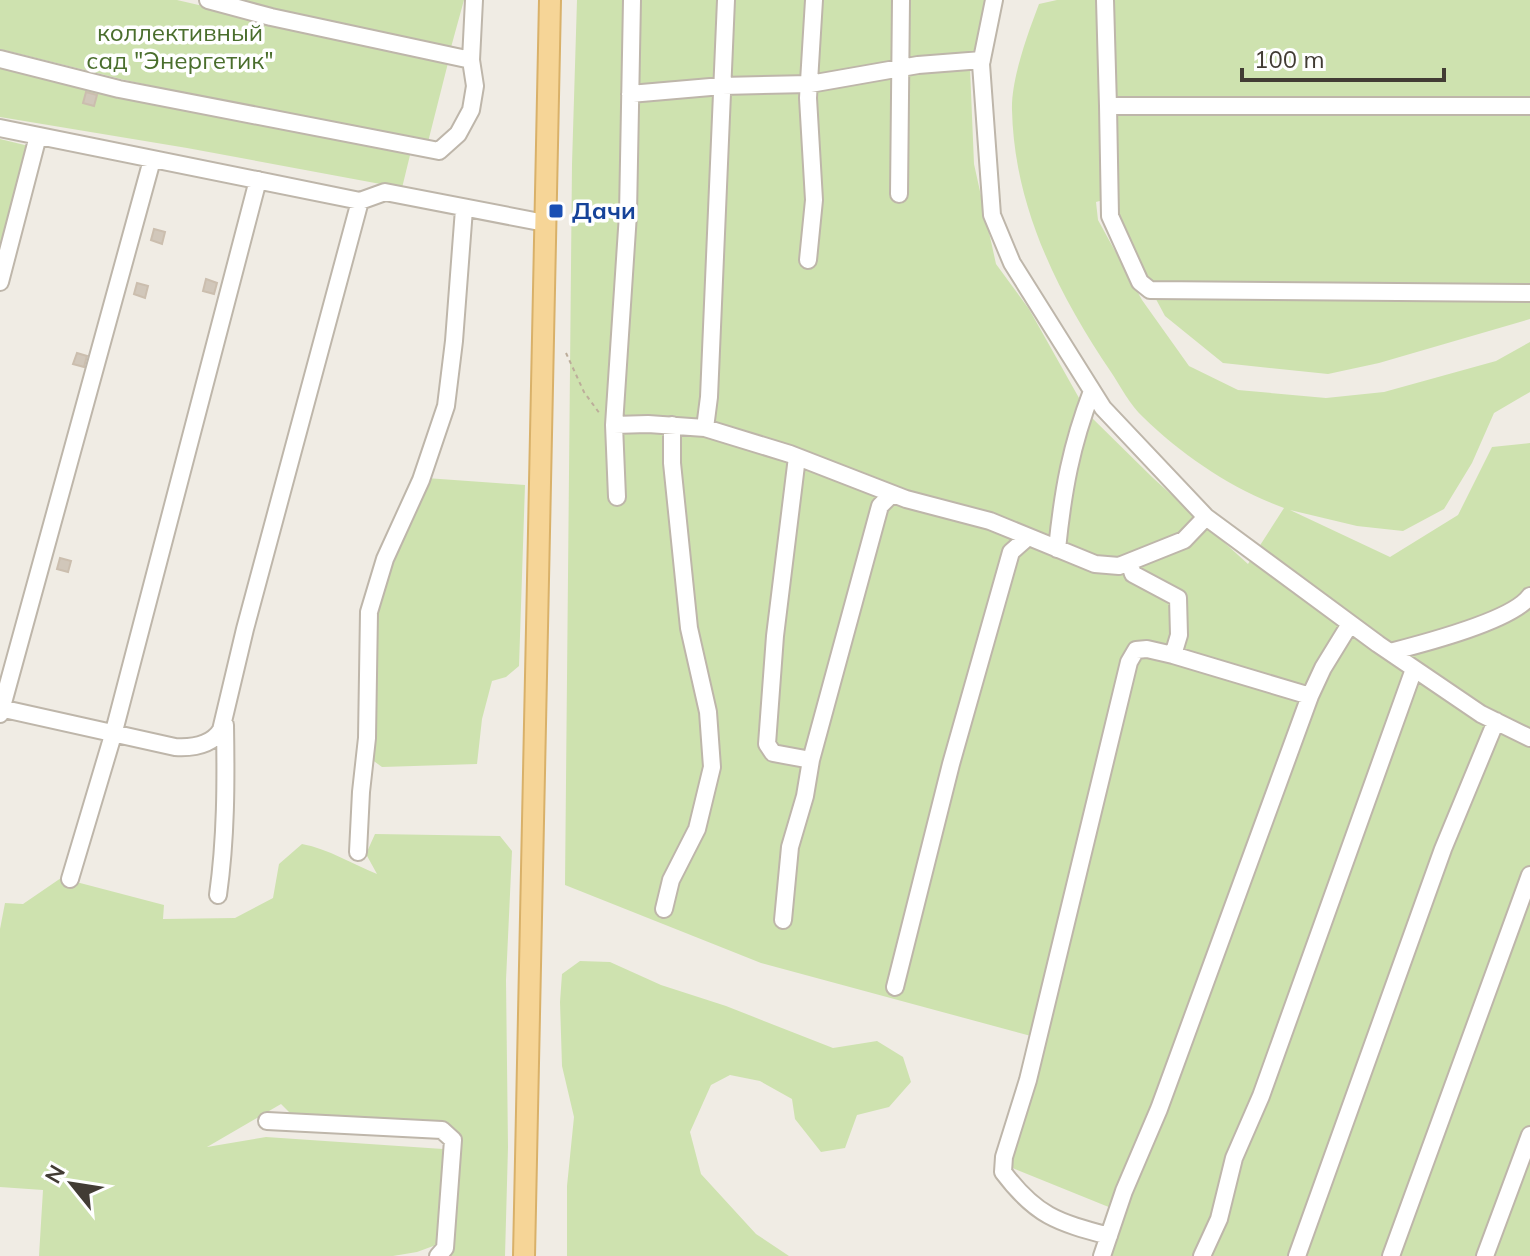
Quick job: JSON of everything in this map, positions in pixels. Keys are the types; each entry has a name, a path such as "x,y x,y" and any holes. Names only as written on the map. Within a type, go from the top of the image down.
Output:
{"main road":[{"path":"524,1256 550,0"}],"lane":[{"path":"208,0 271,17 471,60"},
{"path":"0,59 119,89 439,151 458,134 471,110 475,86 471,60 474,0"},
{"path":"617,497 614,425 628,214 632,0"},
{"path":"705,428 709,397 726,0"},
{"path":"808,260 814,200 808,98 814,0"},
{"path":"899,194 901,0"},
{"path":"994,0 982,60 992,215 1012,263 1103,408 1206,517 1414,669 1496,721 1530,738"},
{"path":"1105,0 1110,216 1140,282 1150,290 1530,293"},
{"path":"630,94 722,86 810,84 899,69 982,60"},
{"path":"1108,106 1530,106"},
{"path":"0,128 360,201 385,192 545,223"},
{"path":"0,282 38,136"},
{"path":"152,160 0,710 113,735 188,748 216,737 221,730 360,201"},
{"path":"70,879 113,735 258,180"},
{"path":"358,852 367,738 369,612 385,559 421,480 446,406 464,209"},
{"path":"1057,549 1066,476 1075,436 1092,391"},
{"path":"614,425 705,428 797,457 892,494 990,521 1095,564 1119,566 1184,540 1206,517"},
{"path":"664,909 671,880 697,829 712,767 708,712 689,628 672,463 672,425"},
{"path":"797,457 775,636 767,744 773,753 811,760"},
{"path":"783,920 790,847 805,796 811,760 880,506 892,494"},
{"path":"895,987 951,764 1011,552 1028,537"},
{"path":"1129,562 1133,574 1178,598 1179,635 1173,655"},
{"path":"1390,652 1436,640 1504,614 1524,605 1530,596"},
{"path":"1102,1256 1310,696 1350,624"},
{"path":"1109,1236 1063,1224 1024,1200 1003,1172 1004,1157 1028,1080 1129,662 1136,650 1147,649 1310,696"},
{"path":"1202,1256 1219,1219 1234,1158 1261,1096 1414,669"},
{"path":"218,895 224,857 225,709"},
{"path":"1297,1256 1443,849 1496,721"},
{"path":"1391,1256 1530,875"},
{"path":"267,1121 442,1130 453,1140 445,1248 438,1256"},
{"path":"1485,1256 1530,1135"}],"path":[{"path":"566,353 584,392 602,416 614,425"}],"green space":[{"name":"коллективный сад \"Энергетик\"","path":"0,0 177,0 448,63 427,146 125,80 0,49"},
{"name":"коллективный сад \"Энергетик\"","path":"232,0 464,0 450,51"},
{"path":"577,0 986,0 970,68 974,164 996,264 1029,309 1088,414 1248,564 1284,508 1209,470 1138,412 1073,312 1042,248 1021,180 1012,110 1017,70 1039,4 1057,0 1530,0 1530,319 1379,363 1328,374 1223,363 1165,316 1103,200 1096,202 1098,220 1142,300 1189,366 1238,390 1326,398 1384,392 1496,361 1530,342 1530,392 1494,413 1472,463 1444,509 1403,531 1357,526 1290,510 1390,557 1458,515 1492,447 1530,443 1530,1256 1107,1256 1121,1212 1005,1165 1031,1036 761,963 565,885 572,164"},
{"name":"коллективный сад \"Энергетик\"","path":"0,62 411,151 402,188 0,117"},
{"path":"0,139 33,147 0,268"},
{"path":"426,478 525,485 519,666 506,677 492,681 482,719 477,764 382,767 371,759 373,613 386,566"},
{"path":"375,834 500,836 512,851 506,980 508,1147 505,1256 448,1256 459,1138 439,1133 308,1131 281,1104 207,1147 266,1137 443,1149 436,1245 393,1256 39,1256 43,1190 0,1187 0,929 5,903 23,904 61,878 164,905 163,919 235,918 273,898 279,864 302,844 331,853 377,874 366,854"},
{"path":"580,961 610,962 661,985 726,1006 833,1048 877,1041 903,1057 911,1082 889,1107 857,1115 845,1148 821,1152 795,1119 792,1099 760,1081 730,1075 711,1085 690,1132 701,1174 756,1234 789,1256 567,1256 567,1186 574,1117 562,1066 560,1002 562,974"}],"building":[{"path":"86,92 97,95 94,106 83,103"},
{"path":"154,229 165,232 162,244 151,240"},
{"path":"206,279 217,283 214,294 203,291"},
{"path":"137,283 148,286 145,298 134,294"},
{"path":"77,353 87,356 84,367 73,364"},
{"path":"60,558 71,561 68,572 57,569"}],"place":[{"name":"Дачи","path":"556,211"}]}
